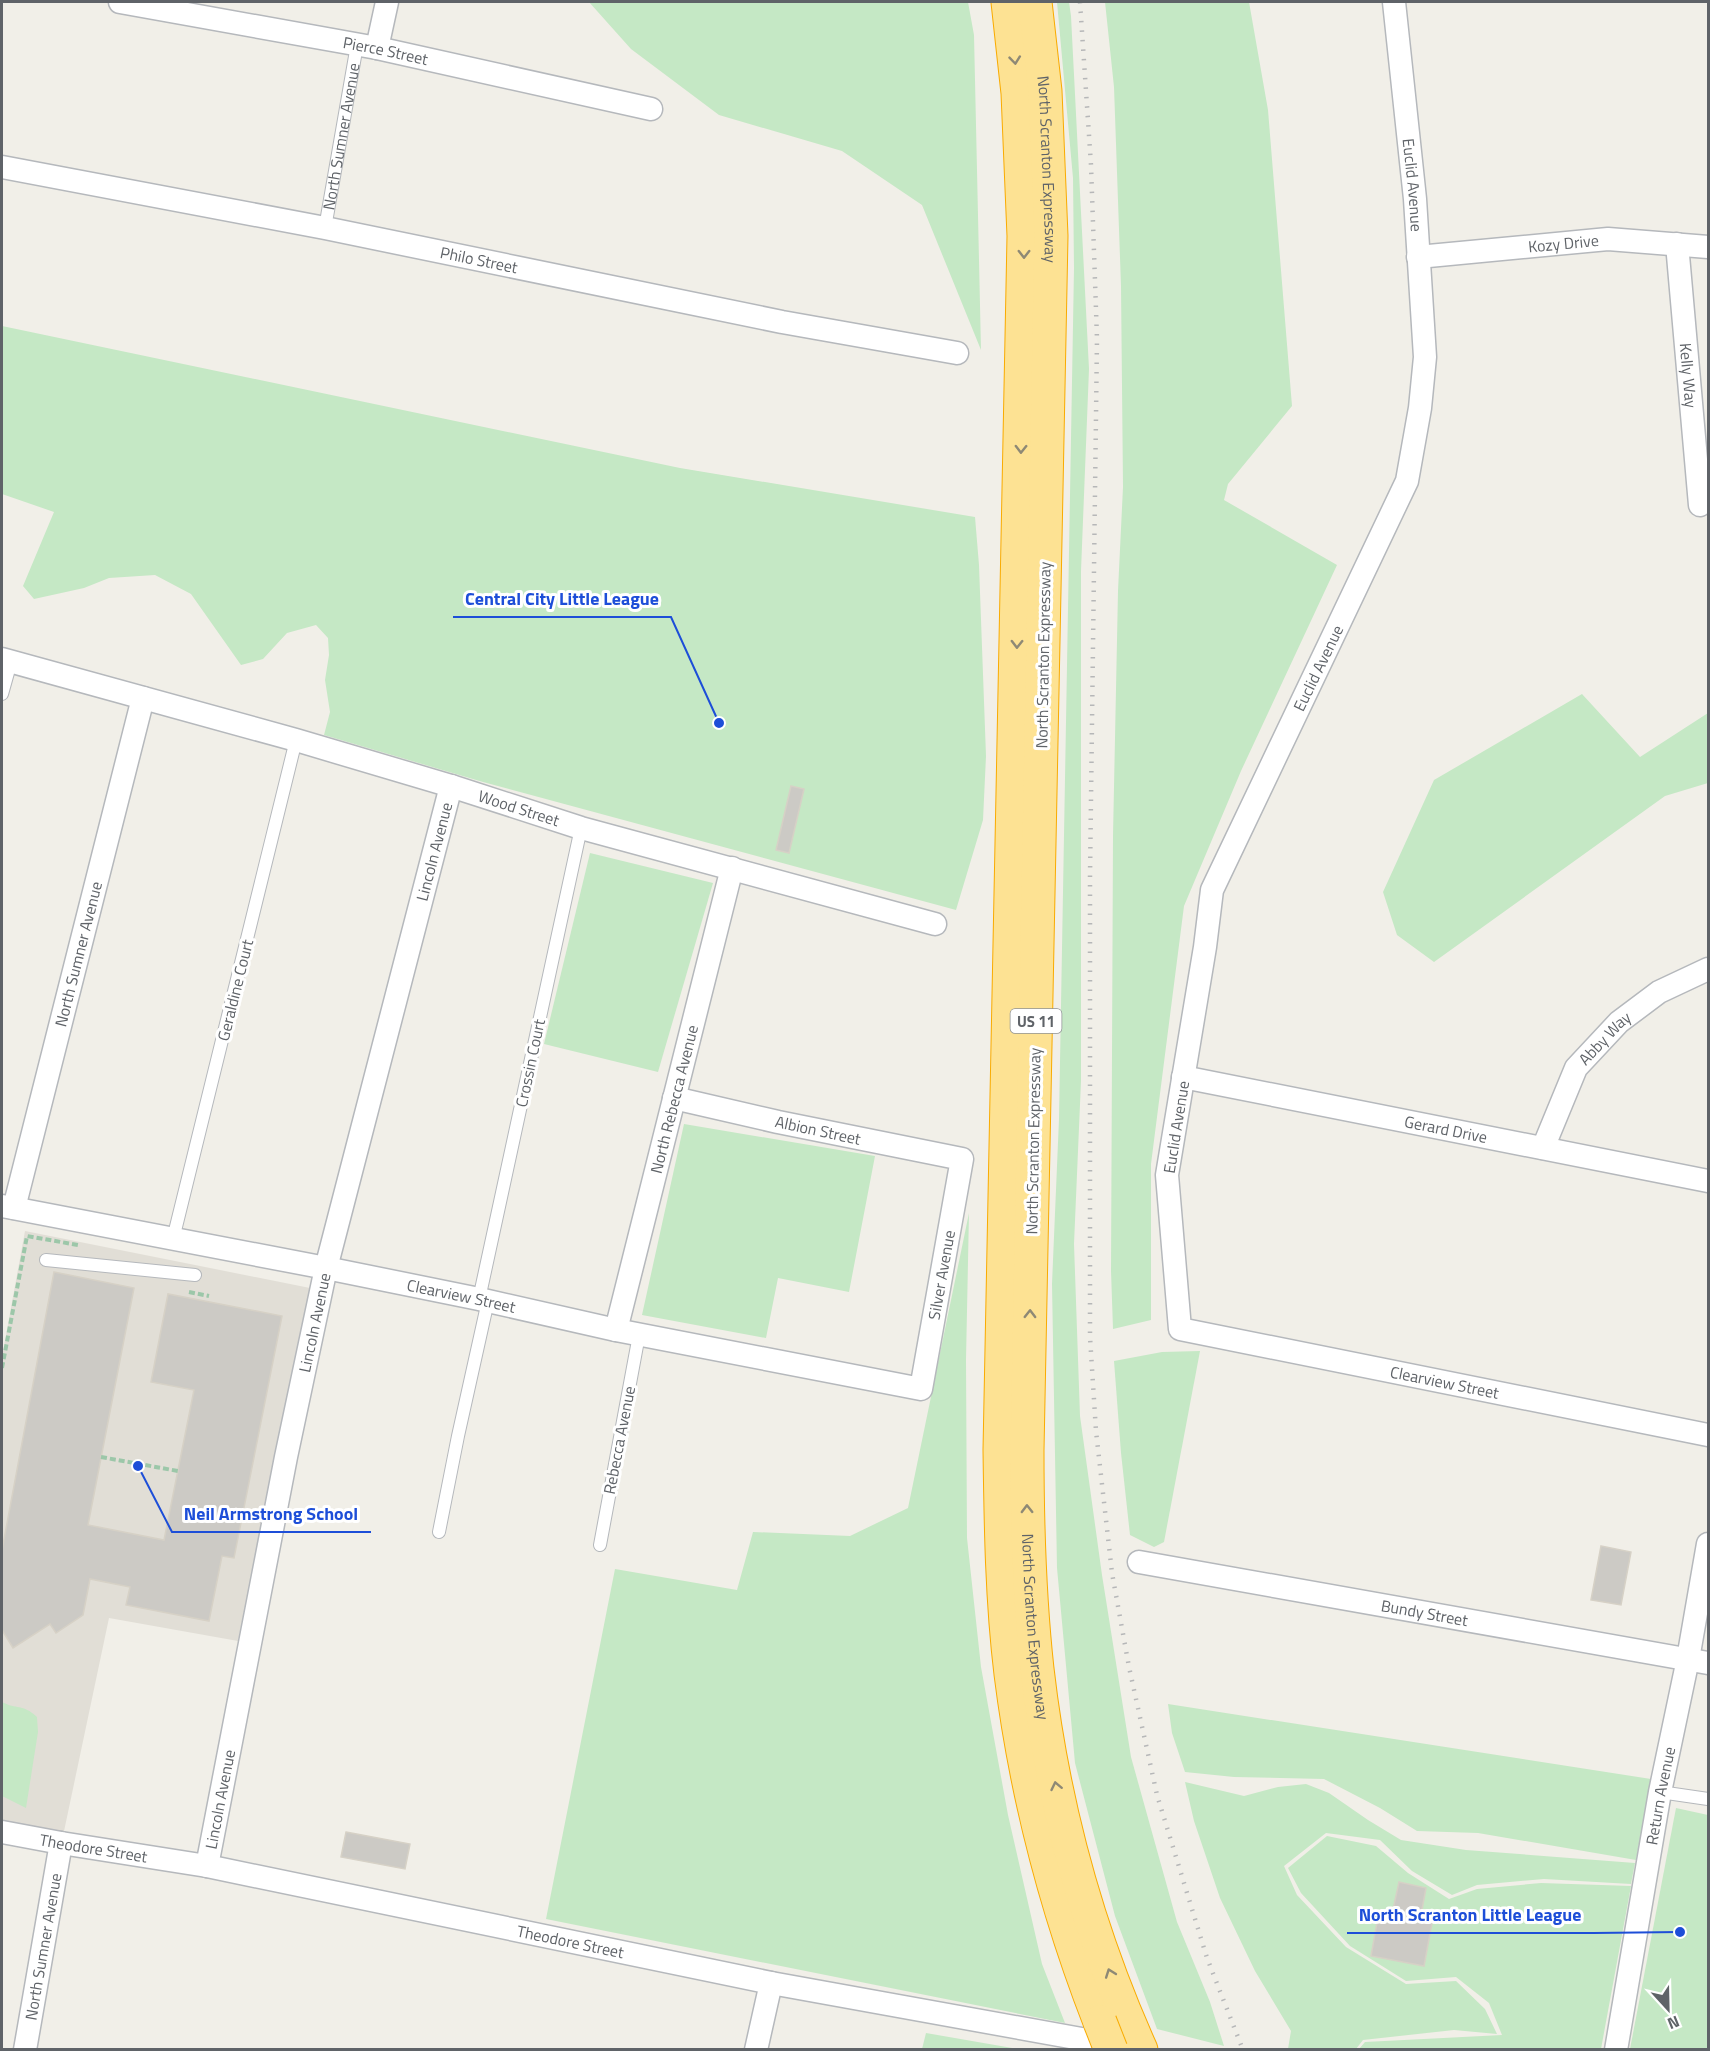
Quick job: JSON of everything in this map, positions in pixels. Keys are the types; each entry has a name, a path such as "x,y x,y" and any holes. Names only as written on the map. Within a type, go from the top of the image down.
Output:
{"highway":[{"name":"North Scranton Expressway","path":"1008,2 1023,164 1024,279 1000,1450 1002,1563 1011,1672 1030,1790 1062,1915 1125,2040"},
{"name":"North Scranton Expressway","path":"1035,2 1046,101 1051,236 1027,1450 1029,1562 1037,1669 1060,1805 1125,2040"}],"street":[{"name":"Pierce Street","path":"120,2 367,47 651,109"},
{"name":"North Sumner Avenue","path":"367,47 387,2"},
{"name":"Euclid Avenue","path":"1180,1329 1167,1175 1212,890 1407,482 1420,408 1425,357 1415,199 1394,2"},
{"name":"Philo Street","path":"2,166 325,228 782,322 957,353"},
{"name":"Kozy Drive","path":"1418,257 1608,239 1708,247"},
{"name":"Kelly Way","path":"1677,244 1700,505"},
{"name":"Wood Street","path":"6,661 296,740 581,828 935,924"},
{"name":"North Sumner Avenue","path":"8,1207 143,698"},
{"name":"Lincoln Avenue","path":"207,1866 280,1491 327,1268 451,786"},
{"name":"North Rebecca Avenue","path":"616,1330 732,868"},
{"name":"Abby Way","path":"1543,1148 1576,1068 1619,1022 1659,992 1708,969"},
{"name":"Gerard Drive","path":"1183,1077 1708,1181"},
{"name":"Albion Street","path":"674,1098 962,1160"},
{"name":"Silver Avenue","path":"921,1389 962,1160"},
{"name":"Clearview Street","path":"8,1207 327,1268 639,1335 921,1389"},
{"name":"Clearview Street","path":"1180,1329 1708,1436"},
{"name":"Return Avenue","path":"1616,2049 1660,1792 1698,1661 1708,1544"},
{"name":"Bundy Street","path":"1139,1562 1698,1661"},
{"name":"Theodore Street","path":"2,1832 207,1866 771,1983 1125,2040"},
{"name":"North Sumner Avenue","path":"25,2049 61,1843"},
{"path":"756,2049 771,1983"}],"lane":[{"name":"North Sumner Avenue","path":"325,228 367,47"},
{"path":"2,694 6,661"},
{"name":"Geraldine Court","path":"173,1239 296,740"},
{"name":"Crossin Court","path":"439,1532 581,828"},
{"path":"46,1260 195,1275"},
{"name":"Rebecca Avenue","path":"600,1545 639,1335"},
{"path":"1660,1792 1708,1799"}],"path":[{"path":"101,1456 178,1472"}],"shaded area":[{"path":"25,1231 310,1288 238,1641 109,1618 63,1836 2,1821 2,1357"}],"green space":[{"path":"589,2 968,2 974,35 981,350 922,205 842,151 719,115 631,49"},
{"path":"1057,2 1069,2 1071,16 1089,369 1081,571 1081,1081 1074,1244 1080,1416 1131,1757 1177,1922 1210,2002 1224,2046 1157,2029 1115,1916 1075,1763 1057,1568 1052,1284 1059,1119 1074,268 1073,178"},
{"path":"1105,2 1249,2 1268,110 1292,406 1228,484 1224,500 1337,565 1241,771 1184,906 1151,1164 1151,1320 1113,1329 1111,1271 1113,836 1118,591 1123,487 1121,286 1114,87"},
{"path":"2,326 680,468 975,517 986,756 983,820 956,910 483,782 324,735 330,712 325,680 329,655 328,638 316,625 287,633 263,659 241,665 191,594 155,575 109,578 84,588 34,599 23,586 54,512 2,494"},
{"path":"1582,694 1640,757 1708,713 1708,783 1665,796 1434,962 1397,935 1383,892 1434,780"},
{"path":"590,853 713,883 658,1072 544,1044"},
{"path":"684,1124 875,1156 849,1292 778,1278 766,1338 642,1315"},
{"path":"969,1213 966,1360 967,1538 981,1667 1008,1815 1042,1964 1065,2023 546,1919 615,1569 737,1590 753,1532 850,1536 908,1508"},
{"path":"1200,1351 1164,1542 1154,1547 1130,1535 1114,1361 1162,1352"},
{"path":"2,1702 23,1708 37,1717 38,1732 26,1808 2,1796"},
{"path":"1168,1704 1651,1779 1636,1860 1478,1833 1417,1831 1380,1808 1324,1779 1234,1777 1185,1772 1172,1733"},
{"path":"1185,1782 1244,1796 1278,1787 1306,1784 1329,1793 1401,1840 1466,1850 1635,1863 1631,1884 1544,1879 1477,1885 1452,1895 1412,1871 1380,1840 1326,1833 1284,1866 1297,1895 1346,1947 1406,1984 1456,1981 1485,2009 1497,2034 1454,2030 1363,2040 1356,2049 1288,2049 1291,2031 1255,1971 1220,1898 1194,1821"},
{"path":"1676,1808 1708,1815 1708,2049 1630,2049"},
{"path":"1327,1836 1376,1846 1408,1873 1449,1899 1477,1889 1541,1883 1631,1886 1601,2049 1359,2049 1365,2042 1502,2035 1489,2003 1456,1977 1406,1981 1350,1946 1301,1893 1288,1868"},
{"path":"926,2033 1018,2049 922,2049"}],"building":[{"path":"791,786 804,789 789,853 776,850"},
{"path":"54,1272 134,1288 88,1525 164,1540 194,1390 151,1382 168,1294 282,1316 234,1558 222,1556 209,1621 126,1605 130,1587 90,1579 83,1615 56,1633 50,1624 13,1648 2,1630 2,1550"},
{"path":"1601,1546 1631,1552 1621,1605 1591,1600"},
{"path":"346,1832 410,1844 405,1869 341,1857"},
{"path":"1399,1882 1426,1888 1420,1920 1432,1923 1424,1966 1371,1956 1378,1917 1391,1919"}],"railway":[{"path":"1080,2 1091,165 1097,339 1090,877 1090,1337 1096,1431 1112,1573 1129,1667 1157,1795 1207,1958 1243,2050"}],"place":[{"name":"Central City Little League","path":"719,723"},
{"name":"Neil Armstrong School","path":"138,1466"},
{"name":"North Scranton Little League","path":"1680,1932"}]}
